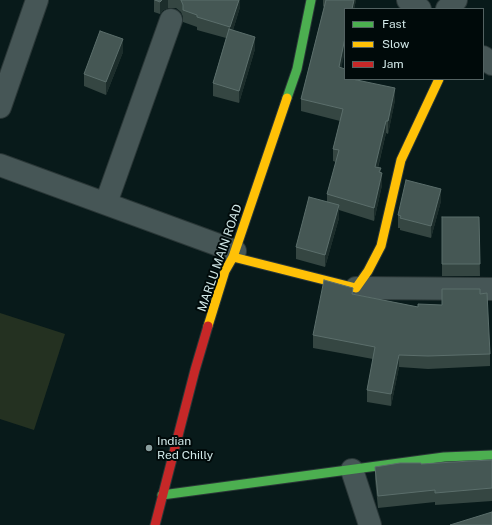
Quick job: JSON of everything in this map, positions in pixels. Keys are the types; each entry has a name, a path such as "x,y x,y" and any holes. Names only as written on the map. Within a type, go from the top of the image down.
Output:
{"street":[{"path":"0,107 37,0"},
{"name":"MARLU MAIN ROAD","path":"155,525 195,370 225,271 234,254 297,69 311,0"},
{"path":"408,0 419,8"},
{"path":"448,8 456,0"},
{"path":"106,203 171,20"},
{"path":"484,58 492,64"},
{"path":"356,288 368,271 381,246 401,160 439,80"},
{"path":"0,165 106,203 234,254 356,288 492,289"},
{"path":"162,496 444,457 492,455"},
{"path":"352,470 370,525"}],"green space":[{"path":"0,313 65,334 34,430 0,419"}],"building":[{"path":"181,0 239,0 230,27 197,17 197,15 183,10"},
{"path":"326,0 354,0 352,8 344,8 344,43 339,67 344,69 344,80 357,80 395,88 388,121 386,121 375,167 381,168 379,172 382,173 374,208 327,194 339,150 333,149 343,109 301,99"},
{"path":"229,29 255,37 239,91 213,83"},
{"path":"100,31 123,39 106,82 84,74"},
{"path":"406,180 441,189 431,226 400,218 401,216 398,215"},
{"path":"309,197 339,205 325,255 296,247"},
{"path":"442,217 479,217 480,264 442,264"},
{"path":"324,280 353,288 352,294 418,307 418,304 442,305 442,289 480,289 480,294 487,293 490,354 428,356 399,355 391,394 367,390 375,347 313,335"},
{"path":"492,460 492,488 435,493 435,490 378,496 375,467 400,463 421,464"},
{"path":"492,512 492,525 450,525"}],"traffic: fast":[{"path":"287,98 297,69 311,0"},
{"path":"162,495 444,457 492,455"}],"traffic: slow":[{"path":"233,257 356,288 368,271 381,246 401,160 439,80"},
{"path":"208,326 225,271 233,257 287,98"}],"traffic: jam":[{"path":"155,525 195,370 208,326"}],"place":[{"name":"Indian Red Chilly","path":"149,448"}]}
